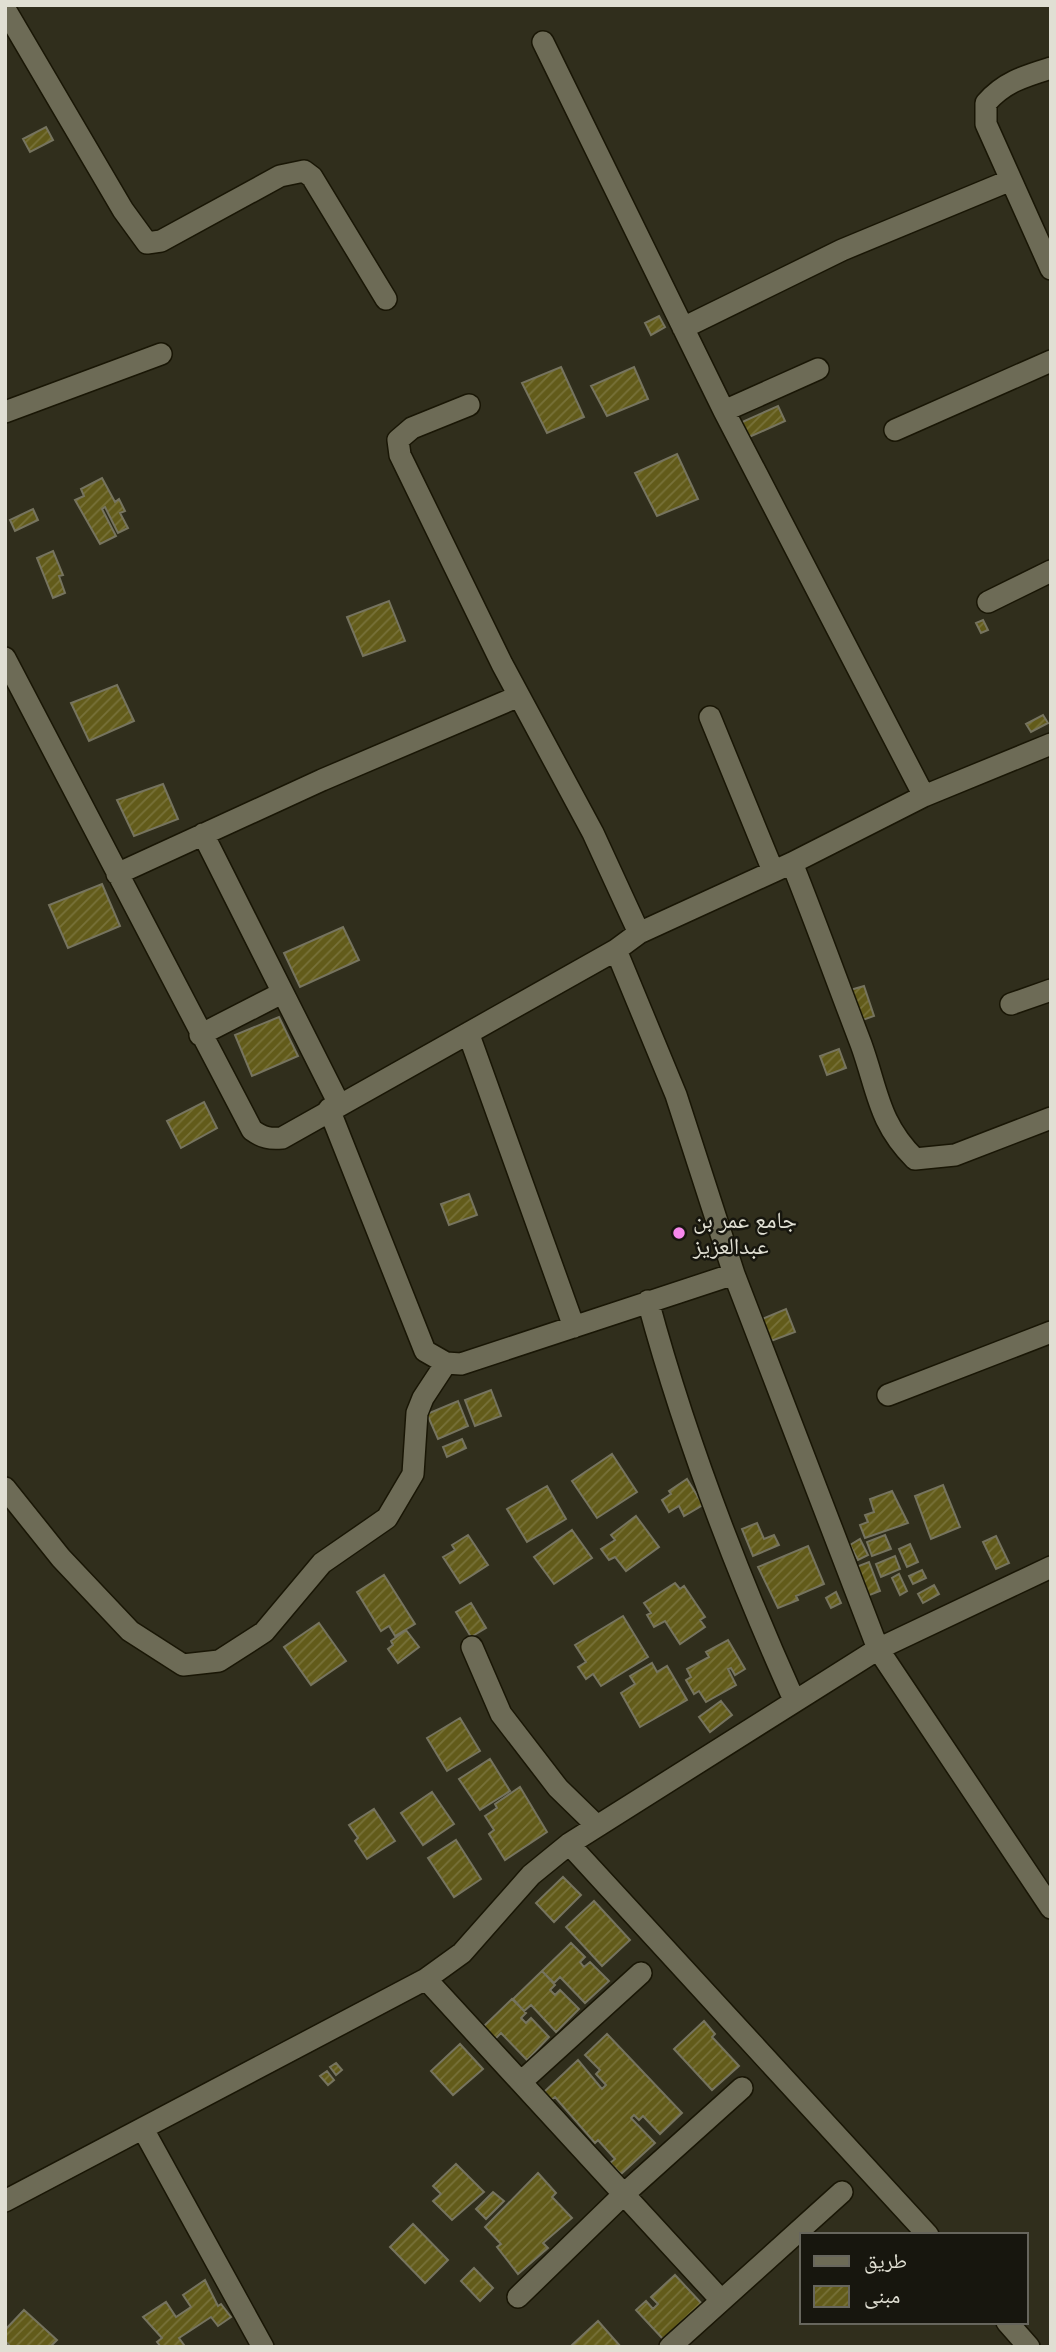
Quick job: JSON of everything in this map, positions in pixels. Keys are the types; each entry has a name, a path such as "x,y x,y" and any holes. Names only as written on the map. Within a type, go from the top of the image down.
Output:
{"street":[{"path":"5,9 123,209 147,243 161,241 280,176 303,171 312,177 386,299"},
{"path":"544,42 682,328 924,796"},
{"path":"1051,68 1015,79 997,91 986,103 986,124 1051,269"},
{"path":"682,328 842,250 1011,180"},
{"path":"5,412 161,354"},
{"path":"895,430 1051,361"},
{"path":"724,411 818,369"},
{"path":"469,405 412,428 398,440 400,455 519,696 593,833 639,933"},
{"path":"988,602 1051,571"},
{"path":"5,658 252,1130 263,1138 282,1138 334,1106 469,1035 616,950 639,933 783,867 924,796 1051,744"},
{"path":"117,873 519,696"},
{"path":"710,717 783,867 865,1054 878,1105 896,1140 915,1159 955,1155 1051,1118"},
{"path":"203,834 282,993 334,1106 425,1351 446,1363 461,1364 734,1274"},
{"path":"616,950 676,1095 734,1274 878,1649 1051,1908"},
{"path":"1011,1004 1051,990"},
{"path":"201,1035 282,993"},
{"path":"469,1035 574,1327"},
{"path":"648,1301 672,1388 698,1461 752,1606 794,1700"},
{"path":"888,1395 1051,1332"},
{"path":"5,1488 61,1558 130,1631 183,1665 219,1661 264,1632 322,1563 387,1518 413,1474 418,1413 423,1398 446,1363"},
{"path":"5,2202 426,1979 462,1953 531,1875 569,1844 878,1649 1050,1569"},
{"path":"472,1647 501,1714 558,1788 597,1826"},
{"path":"569,1844 926,2233"},
{"path":"520,2082 641,1973"},
{"path":"426,1979 721,2300"},
{"path":"518,2297 624,2194 742,2088"},
{"path":"143,2129 263,2347"},
{"path":"670,2347 842,2192"},
{"path":"1009,2324 1029,2347"}],"building":[{"path":"46,127 53,140 30,152 23,139"},
{"path":"659,316 665,327 651,335 645,323"},
{"path":"561,367 584,417 547,433 522,383"},
{"path":"634,367 648,399 607,416 591,386"},
{"path":"778,406 785,421 747,438 740,423"},
{"path":"677,454 698,499 657,516 635,473"},
{"path":"102,478 115,502 119,499 125,511 120,513 128,528 118,533 105,507 102,509 116,536 100,544 75,500 84,496 81,489"},
{"path":"33,509 38,520 15,531 10,520"},
{"path":"53,551 63,575 59,576 65,593 53,598 37,558"},
{"path":"389,601 405,641 363,656 347,617"},
{"path":"983,620 988,630 981,633 976,623"},
{"path":"117,685 134,721 89,741 71,703"},
{"path":"1043,715 1048,723 1031,732 1026,724"},
{"path":"163,784 178,819 134,836 117,800"},
{"path":"102,884 120,926 68,948 49,905"},
{"path":"343,927 359,960 300,987 284,953"},
{"path":"864,986 874,1016 857,1022 847,991"},
{"path":"279,1017 298,1056 252,1076 235,1035"},
{"path":"839,1049 846,1068 827,1075 820,1056"},
{"path":"204,1102 217,1128 181,1148 167,1121"},
{"path":"469,1194 477,1215 449,1225 441,1204"},
{"path":"786,1309 795,1332 771,1341 762,1319"},
{"path":"491,1390 501,1416 475,1426 465,1400"},
{"path":"458,1401 468,1426 438,1439 427,1414"},
{"path":"462,1439 466,1448 447,1457 443,1447"},
{"path":"612,1454 637,1492 597,1518 572,1481"},
{"path":"687,1479 703,1505 684,1516 679,1506 669,1512 662,1500 671,1494 669,1491"},
{"path":"943,1485 960,1527 931,1539 915,1496"},
{"path":"547,1486 566,1519 527,1542 507,1509"},
{"path":"892,1491 908,1523 865,1538 860,1525 868,1522 865,1515 874,1512 870,1499"},
{"path":"636,1516 659,1547 626,1571 615,1557 609,1560 601,1549 615,1540 611,1535"},
{"path":"757,1523 764,1539 774,1535 779,1545 753,1556 742,1529"},
{"path":"572,1530 592,1558 554,1584 534,1557"},
{"path":"468,1535 488,1565 460,1583 443,1557 455,1550 452,1545"},
{"path":"885,1535 891,1549 872,1556 867,1542"},
{"path":"996,1536 1009,1563 996,1569 983,1542"},
{"path":"860,1539 868,1555 858,1560 850,1545"},
{"path":"910,1544 918,1562 907,1567 899,1549"},
{"path":"808,1546 824,1584 796,1596 798,1600 778,1608 758,1567"},
{"path":"895,1556 900,1569 881,1577 876,1564"},
{"path":"869,1562 880,1591 867,1596 856,1567"},
{"path":"922,1570 926,1578 913,1584 909,1576"},
{"path":"899,1574 907,1591 900,1595 892,1578"},
{"path":"384,1575 415,1624 395,1636 389,1626 381,1631 357,1592"},
{"path":"675,1583 680,1589 684,1586 705,1617 700,1620 705,1627 680,1644 665,1621 654,1627 647,1615 651,1613 644,1603"},
{"path":"934,1585 939,1594 923,1603 918,1594"},
{"path":"836,1592 841,1603 831,1608 826,1598"},
{"path":"471,1603 486,1628 471,1637 456,1612"},
{"path":"623,1616 648,1657 601,1686 593,1674 586,1679 578,1667 586,1662 575,1645"},
{"path":"319,1623 346,1661 311,1685 284,1647"},
{"path":"406,1630 419,1647 398,1663 388,1649 393,1645 391,1641"},
{"path":"728,1640 745,1669 735,1675 731,1668 728,1669 736,1685 706,1702 699,1691 694,1694 686,1680 691,1677 687,1669 709,1657 706,1652"},
{"path":"652,1663 657,1672 667,1666 687,1700 640,1727 621,1693 635,1684 630,1676"},
{"path":"721,1701 732,1715 710,1732 699,1717"},
{"path":"460,1718 480,1751 447,1771 427,1738"},
{"path":"490,1759 510,1791 480,1810 459,1779"},
{"path":"520,1787 547,1832 505,1860 489,1834 494,1830 485,1816 497,1808 495,1804"},
{"path":"432,1792 454,1824 423,1845 401,1813"},
{"path":"374,1809 395,1841 367,1859 355,1841 358,1838 349,1825"},
{"path":"456,1840 481,1879 454,1897 428,1858"},
{"path":"563,1877 581,1895 554,1922 536,1903"},
{"path":"594,1901 630,1940 602,1966 566,1927"},
{"path":"571,1943 585,1957 580,1962 584,1967 590,1962 609,1981 585,2003 560,1977 554,1983 542,1971"},
{"path":"542,1971 555,1985 550,1990 555,1995 560,1990 579,2009 556,2032 531,2005 524,2011 513,1999"},
{"path":"512,1999 526,2013 521,2018 526,2023 531,2018 549,2037 527,2060 501,2033 495,2039 483,2027"},
{"path":"704,2021 715,2034 712,2037 739,2066 712,2090 674,2049"},
{"path":"607,2034 682,2113 660,2134 643,2116 639,2120 634,2115 631,2118 655,2143 621,2174 610,2163 615,2159 598,2140 595,2143 555,2097 551,2100 544,2092 578,2060 602,2089 606,2085 596,2074 600,2070 585,2055"},
{"path":"460,2044 483,2069 453,2095 431,2071"},
{"path":"336,2063 342,2070 336,2075 330,2067"},
{"path":"327,2071 334,2080 328,2085 320,2076"},
{"path":"456,2164 484,2192 452,2220 433,2201 441,2194 433,2186"},
{"path":"538,2173 556,2193 552,2197 572,2218 543,2243 548,2248 518,2274 497,2247 501,2244 485,2227"},
{"path":"493,2192 504,2201 486,2219 476,2209"},
{"path":"413,2224 448,2260 425,2283 390,2247"},
{"path":"474,2268 493,2288 480,2301 461,2281"},
{"path":"675,2275 702,2304 663,2339 636,2310 646,2301 653,2309 658,2304 651,2297"},
{"path":"205,2280 218,2306 221,2304 231,2317 218,2326 211,2317 179,2338 184,2345 181,2347 161,2347 157,2342 162,2338 143,2317 166,2302 176,2317 191,2307 183,2295"},
{"path":"24,2310 57,2340 50,2347 11,2347 5,2341 5,2330"},
{"path":"598,2321 621,2347 572,2345"}],"place":[{"name":"جامع عمر بن عبدالعزيز","path":"679,1233"}]}
